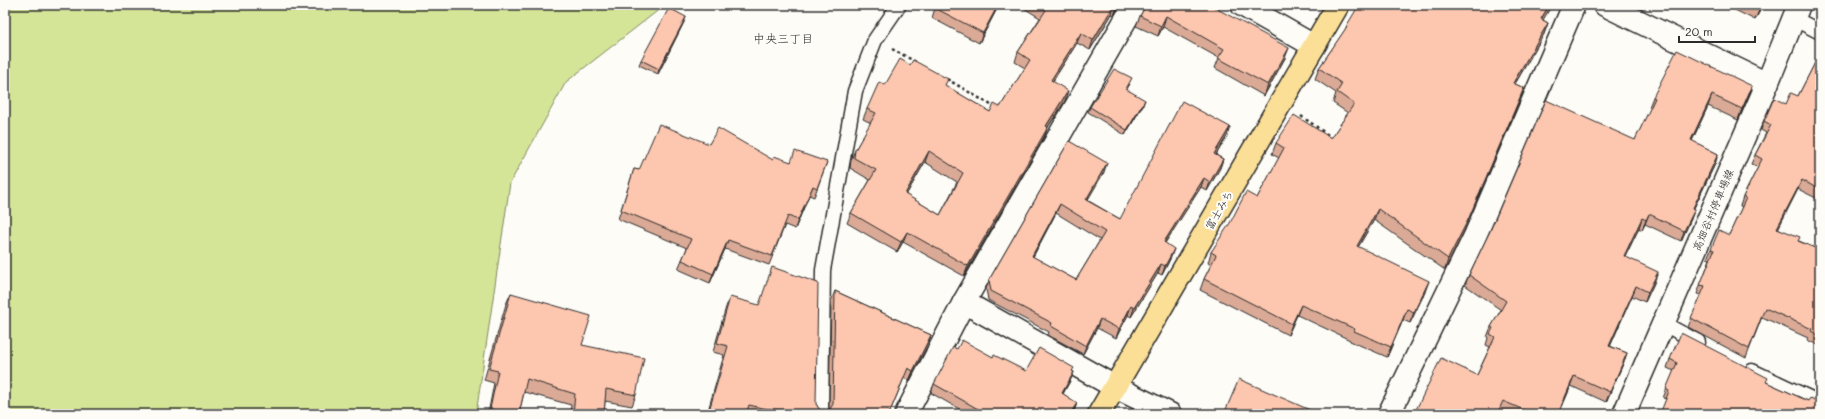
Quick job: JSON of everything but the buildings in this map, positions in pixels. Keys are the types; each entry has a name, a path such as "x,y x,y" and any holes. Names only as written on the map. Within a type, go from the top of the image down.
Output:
{"highway":[{"name":"富士みち","path":"1099,414 1338,5"}],"street":[{"path":"906,414 964,302 1134,5"},
{"path":"1242,5 1314,46"},
{"path":"1389,414 1475,236 1574,5"},
{"path":"1605,5 1767,84"},
{"name":"高畑谷村停車場線","path":"1624,414 1767,84 1796,11"},
{"path":"964,302 1115,387 1170,414"}],"lane":[{"path":"821,414 823,270 855,91 875,40 899,5"},
{"path":"1796,11 1820,32"},
{"path":"1664,324 1712,350"},
{"path":"1739,364 1820,403"}],"path":[{"path":"875,40 923,65"},
{"path":"943,77 1002,112"},
{"path":"1281,104 1309,120 1339,143"}],"green space":[{"path":"5,5 665,5 566,82 510,183 476,414 5,414"}],"district":[{"name":"中央三丁目","path":"783,39"}]}
